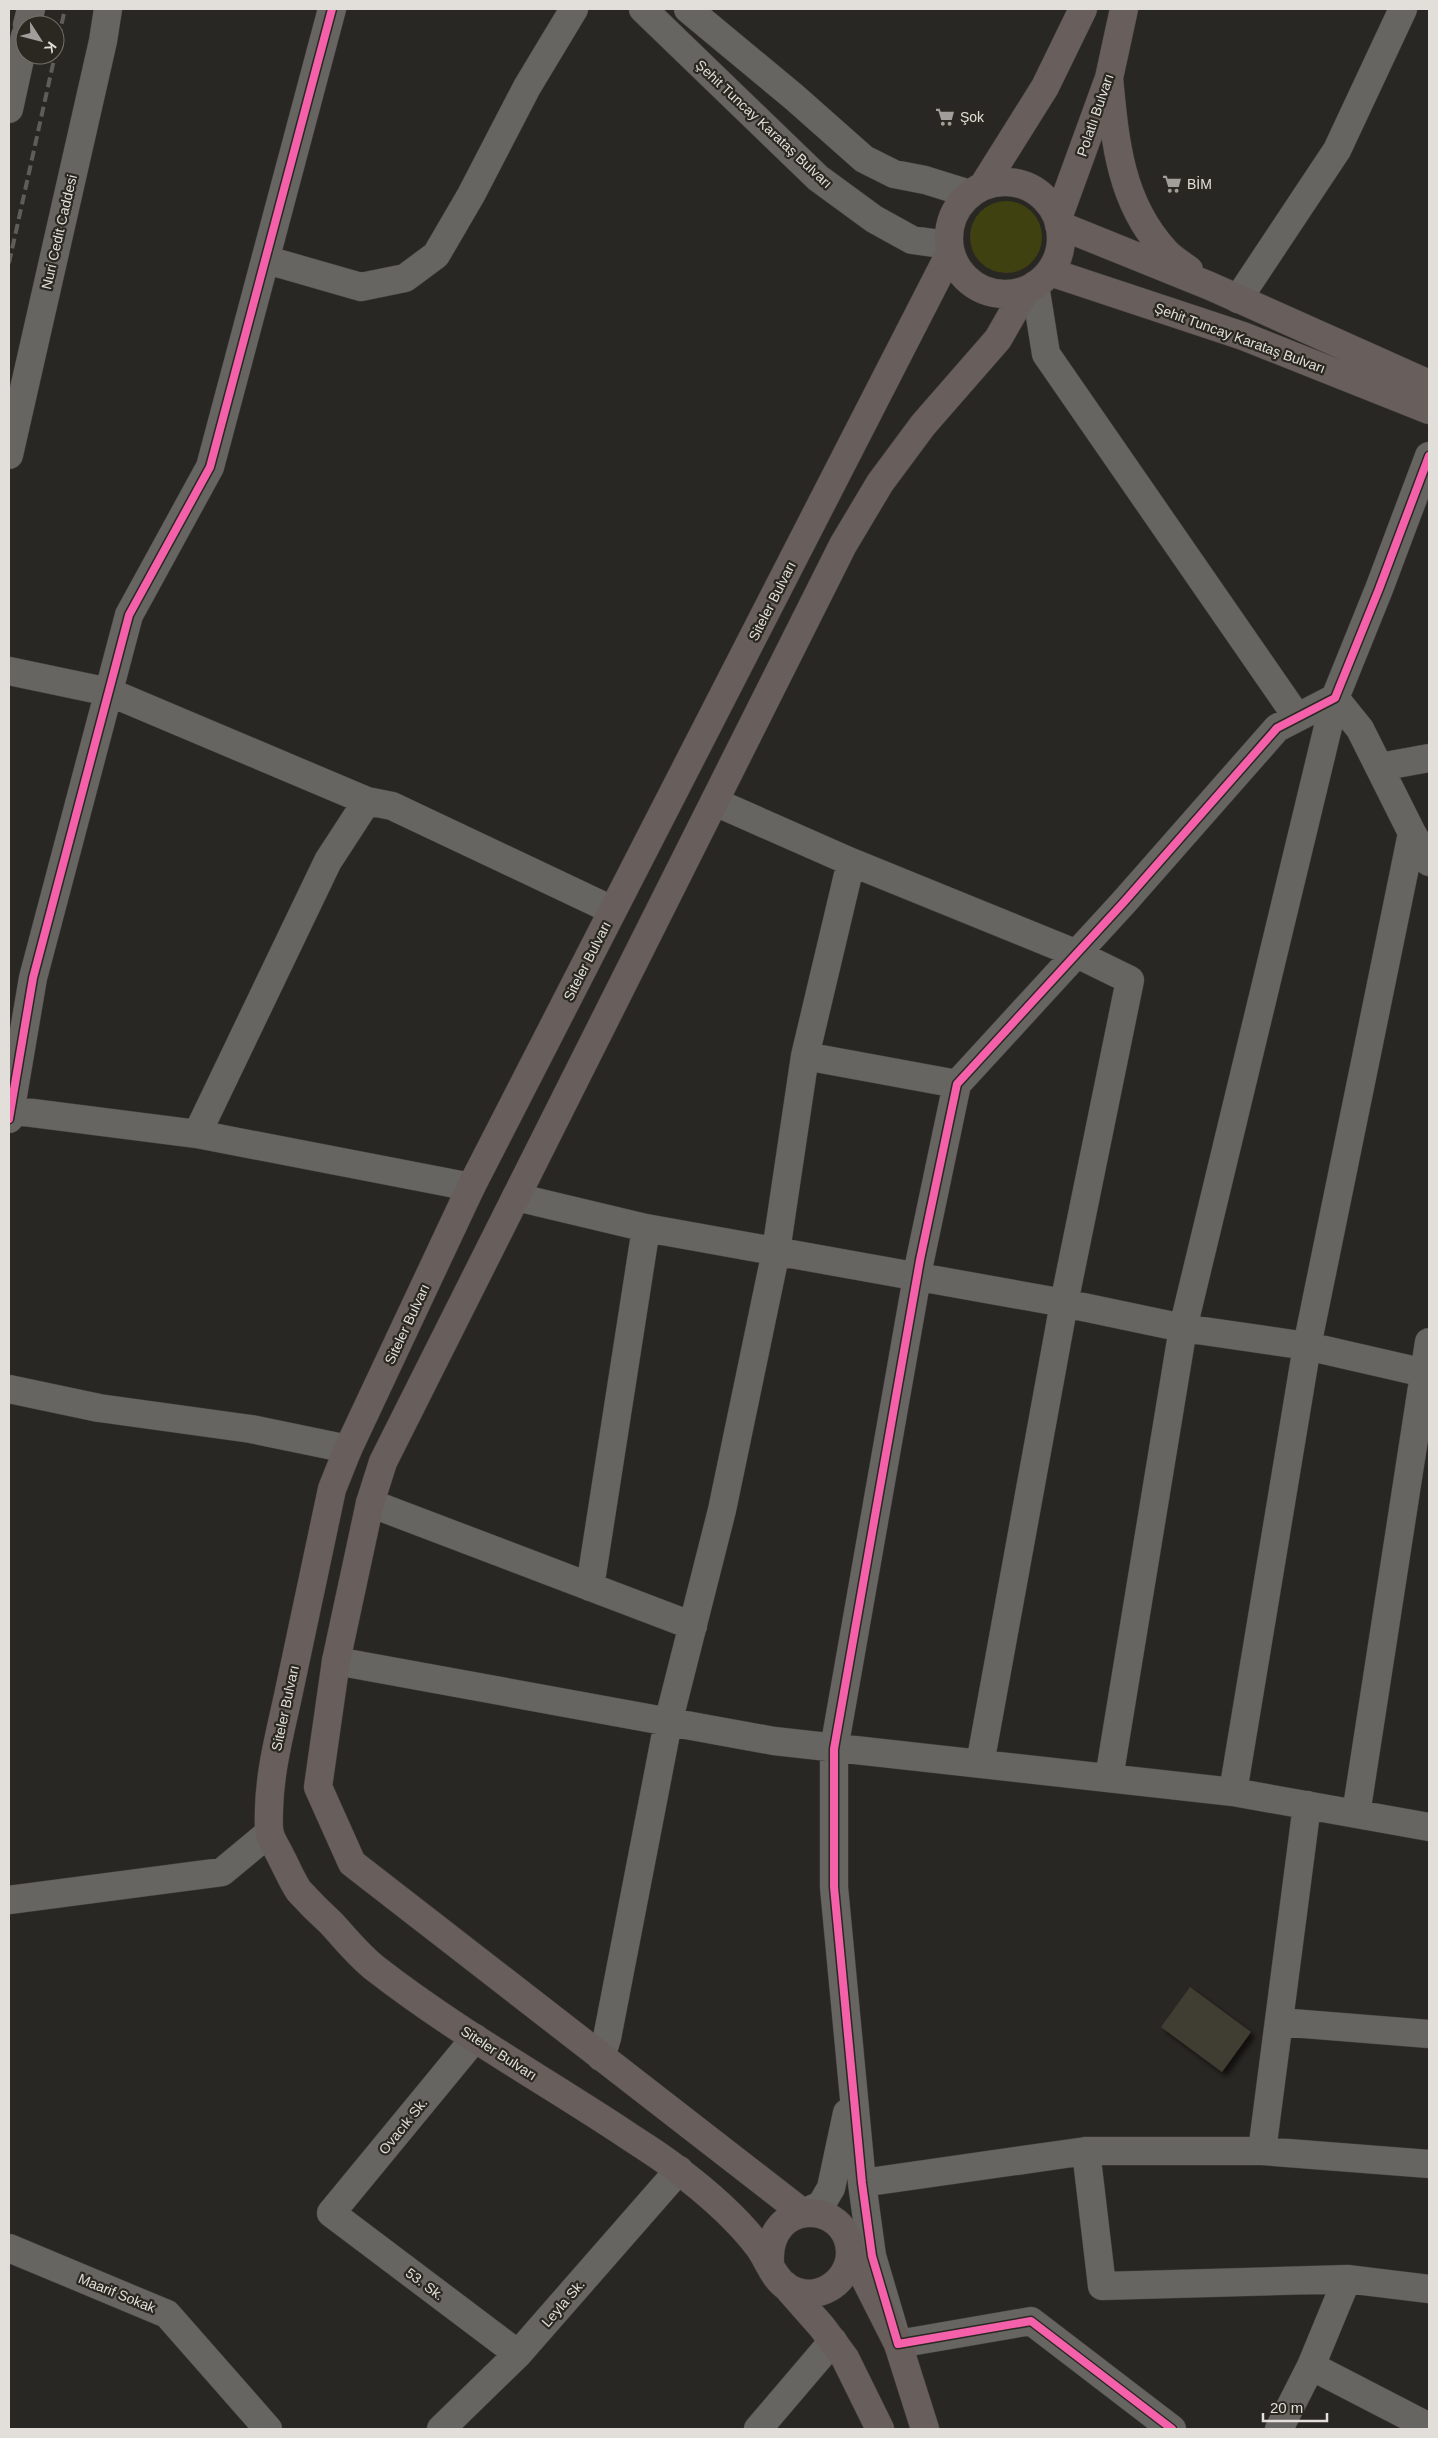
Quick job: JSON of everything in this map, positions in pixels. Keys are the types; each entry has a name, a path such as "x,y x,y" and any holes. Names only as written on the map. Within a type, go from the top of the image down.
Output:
{"main road":[{"path":"1037,282 1014,294 994,294 978,288 964,277 949,249 949,231 952,217 960,204 976,190 1045,87 1083,9"},
{"name":"Polatlı Bulvarı","path":"1059,222 1109,78 1124,9"},
{"path":"1109,78 1113,124 1125,186 1143,220 1165,252 1210,286"},
{"path":"803,2213 352,1863 318,1787 336,1661 370,1503 383,1462 843,545 875,490 923,425 998,338 1037,282 1058,256 1061,237 1059,222 1048,202 1034,189 1016,183 997,182 976,190"},
{"name":"Şehit Tuncay Karataş Bulvarı","path":"1059,222 1210,286 1429,384"},
{"name":"Siteler Bulvarı","path":"770,2263 728,2212 679,2170 586,2108 475,2038 373,1967 298,1889 269,1833 270,1781 332,1489 348,1448 472,1187 612,910 679,785 949,249"},
{"name":"Şehit Tuncay Karataş Bulvarı","path":"1037,282 1243,336 1429,410"},
{"path":"880,2429 845,2358 833,2341 776,2276 770,2263 769,2250 776,2232 790,2218 803,2213 816,2213 829,2217 839,2225 847,2236 850,2250 898,2344 925,2429"},
{"path":"785,2286 797,2292 810,2294 823,2291 835,2285 844,2275 849,2263 850,2250"}],"street":[{"name":"Nuri Cedit Caddesi","path":"9,455 103,41 108,9"},
{"path":"332,9 210,467 130,615 32,978 9,1113 197,1134 472,1187"},
{"path":"266,260 361,288 405,278 436,255 471,195 526,86 574,9"},
{"name":"Şehit Tuncay Karataş Bulvarı","path":"643,9 818,178 874,219 912,240 949,249"},
{"path":"688,9 794,97 864,159 894,174 976,190"},
{"path":"1238,299 1337,150 1403,9"},
{"path":"9,109 19,65"},
{"path":"1037,282 1046,354 1297,717"},
{"path":"1109,1778 1183,1328 1335,698 1379,589 1429,456"},
{"path":"9,670 109,692 367,801 392,806 612,910"},
{"path":"1172,2429 1030,2321 898,2344 872,2256 862,2183 834,1887 834,1749 917,1276 957,1084 1077,954 1276,728 1335,698"},
{"path":"1335,698 1360,729 1412,833 1429,862"},
{"path":"1380,767 1429,758"},
{"path":"197,1134 328,861 367,801"},
{"path":"715,802 851,862 1077,954 1130,980 1064,1303 980,1764"},
{"path":"1233,1792 1308,1346 1412,833"},
{"path":"601,2058 668,1723 722,1510 776,1251 805,1056 851,862"},
{"path":"805,1056 957,1084"},
{"path":"516,1197 646,1228 1064,1303 1183,1328 1308,1346 1427,1374"},
{"path":"590,1587 646,1228"},
{"path":"1356,1814 1427,1374 1429,1342"},
{"path":"9,1389 99,1408 251,1430 348,1448"},
{"path":"370,1503 692,1626"},
{"path":"336,1661 668,1723 834,1749 1233,1792 1429,1827"},
{"path":"1262,2151 1307,1805"},
{"path":"9,1900 222,1872 269,1833"},
{"path":"1279,2022 1429,2034"},
{"name":"Ovacık Sk.","path":"331,2214 475,2038"},
{"path":"803,2213 822,2205 831,2188 852,2088"},
{"path":"862,2183 1086,2151 1262,2151 1429,2164"},
{"path":"1086,2151 1102,2286 1347,2279 1429,2289"},
{"name":"Leyla Sk.","path":"441,2429 518,2354 679,2170"},
{"name":"53. Sk.","path":"331,2214 518,2354"},
{"name":"Maarif Sokak","path":"9,2248 167,2314 268,2429"},
{"path":"1279,2429 1311,2366 1347,2279"},
{"path":"758,2429 833,2341"},
{"path":"1311,2366 1429,2427"}],"shaded area":[{"path":"1006,201 1026,207 1036,217 1042,237 1036,257 1026,267 1006,273 986,267 976,257 970,237 976,217 986,207"}],"building":[{"path":"1190,1987 1251,2032 1222,2072 1161,2027"}],"railway":[{"path":"64,15 65,9"},
{"path":"9,263 53,65"}],"cycle path":[{"path":"9,1119 33,978 129,615 210,467 332,9"},
{"path":"1172,2429 1031,2321 898,2344 872,2256 862,2183 834,1887 834,1749 920,1260 957,1084 1124,902 1277,728 1335,698 1379,589 1429,456"}],"place":[{"name":"Şok","path":"945,117"},
{"name":"BİM","path":"1172,184"}]}
